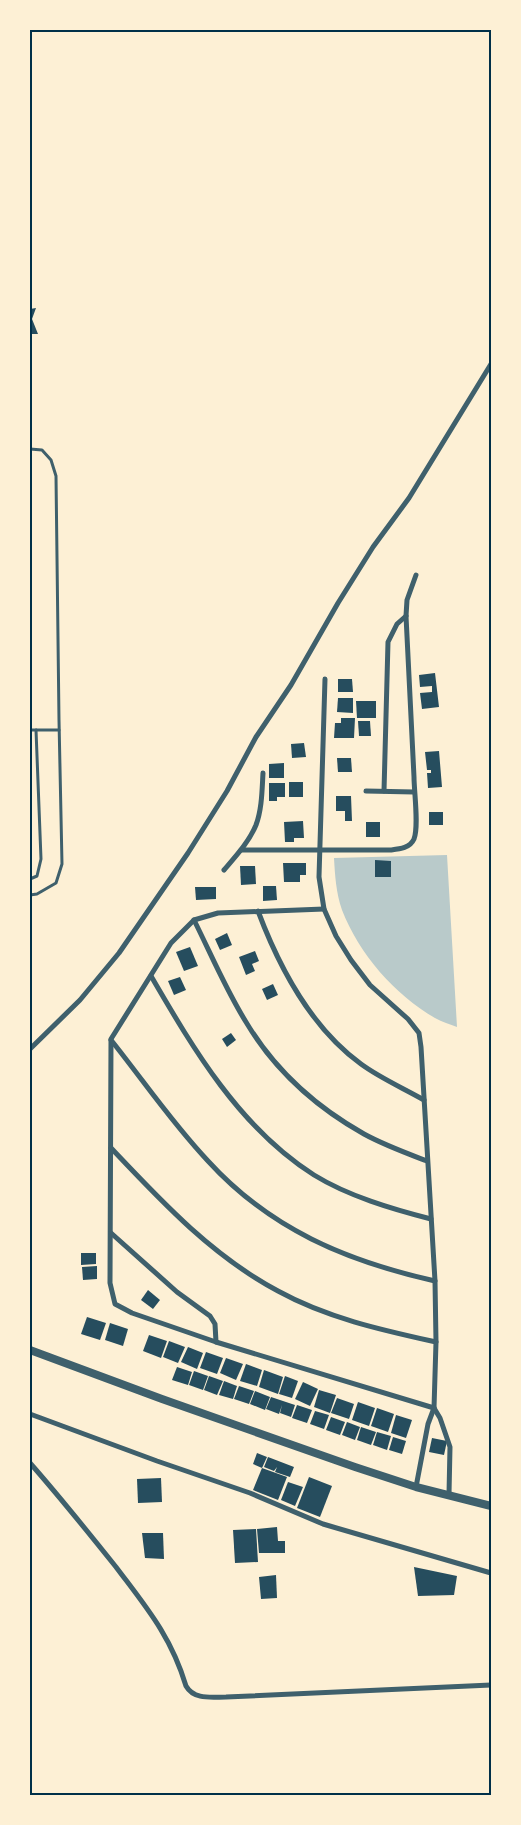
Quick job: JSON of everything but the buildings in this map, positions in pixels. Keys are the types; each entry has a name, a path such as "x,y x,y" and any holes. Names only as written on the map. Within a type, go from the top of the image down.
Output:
{"street":[{"path":"30,1049 80,1000 119,953 188,853 227,791 256,737 291,685 338,603 373,547 409,498 491,364"},
{"path":"241,850 392,850 403,849 414,840 414,792 406,616 407,600 416,575"},
{"path":"384,791 388,642 397,624 406,616"},
{"path":"325,679 319,877 324,910 341,944 370,985 408,1020 419,1033 431,1219 436,1342 434,1408 428,1424 416,1487"},
{"path":"224,870 250,837 256,823 261,802 263,773"},
{"path":"366,791 414,792"},
{"path":"324,910 258,910 218,913 194,920 171,943 111,1039 110,1283 116,1304 132,1313 216,1342 434,1408 440,1418 450,1447 449,1494"},
{"path":"258,910 270,942 312,1016 335,1041 360,1063 424,1100"},
{"path":"194,920 246,1024 269,1056 303,1092 363,1134 427,1161"},
{"path":"151,976 186,1036 226,1093 248,1119 292,1161 316,1176 370,1201 431,1219"},
{"path":"111,1039 175,1123 208,1161 237,1190 267,1213 322,1245 408,1275 434,1281"},
{"path":"111,1147 155,1195 199,1236 220,1253 277,1291 354,1322 436,1342"},
{"path":"111,1233 177,1292 210,1316 215,1324 216,1342"},
{"path":"30,1350 162,1399 416,1487 491,1506"},
{"path":"30,1414 250,1493 323,1524 491,1573"},
{"path":"30,1463 87,1530 154,1618 169,1640 189,1692 196,1695 226,1697 491,1685"}],"lane":[{"path":"30,449 42,450 51,460 56,476 62,864 56,883 37,894 30,895"},
{"path":"30,730 59,730"},
{"path":"30,879 37,876 41,859 36,730"}],"shaded area":[{"path":"447,855 457,1027 443,1022 420,1009 380,972 368,957 349,926 340,904 335,877 334,858"}]}
